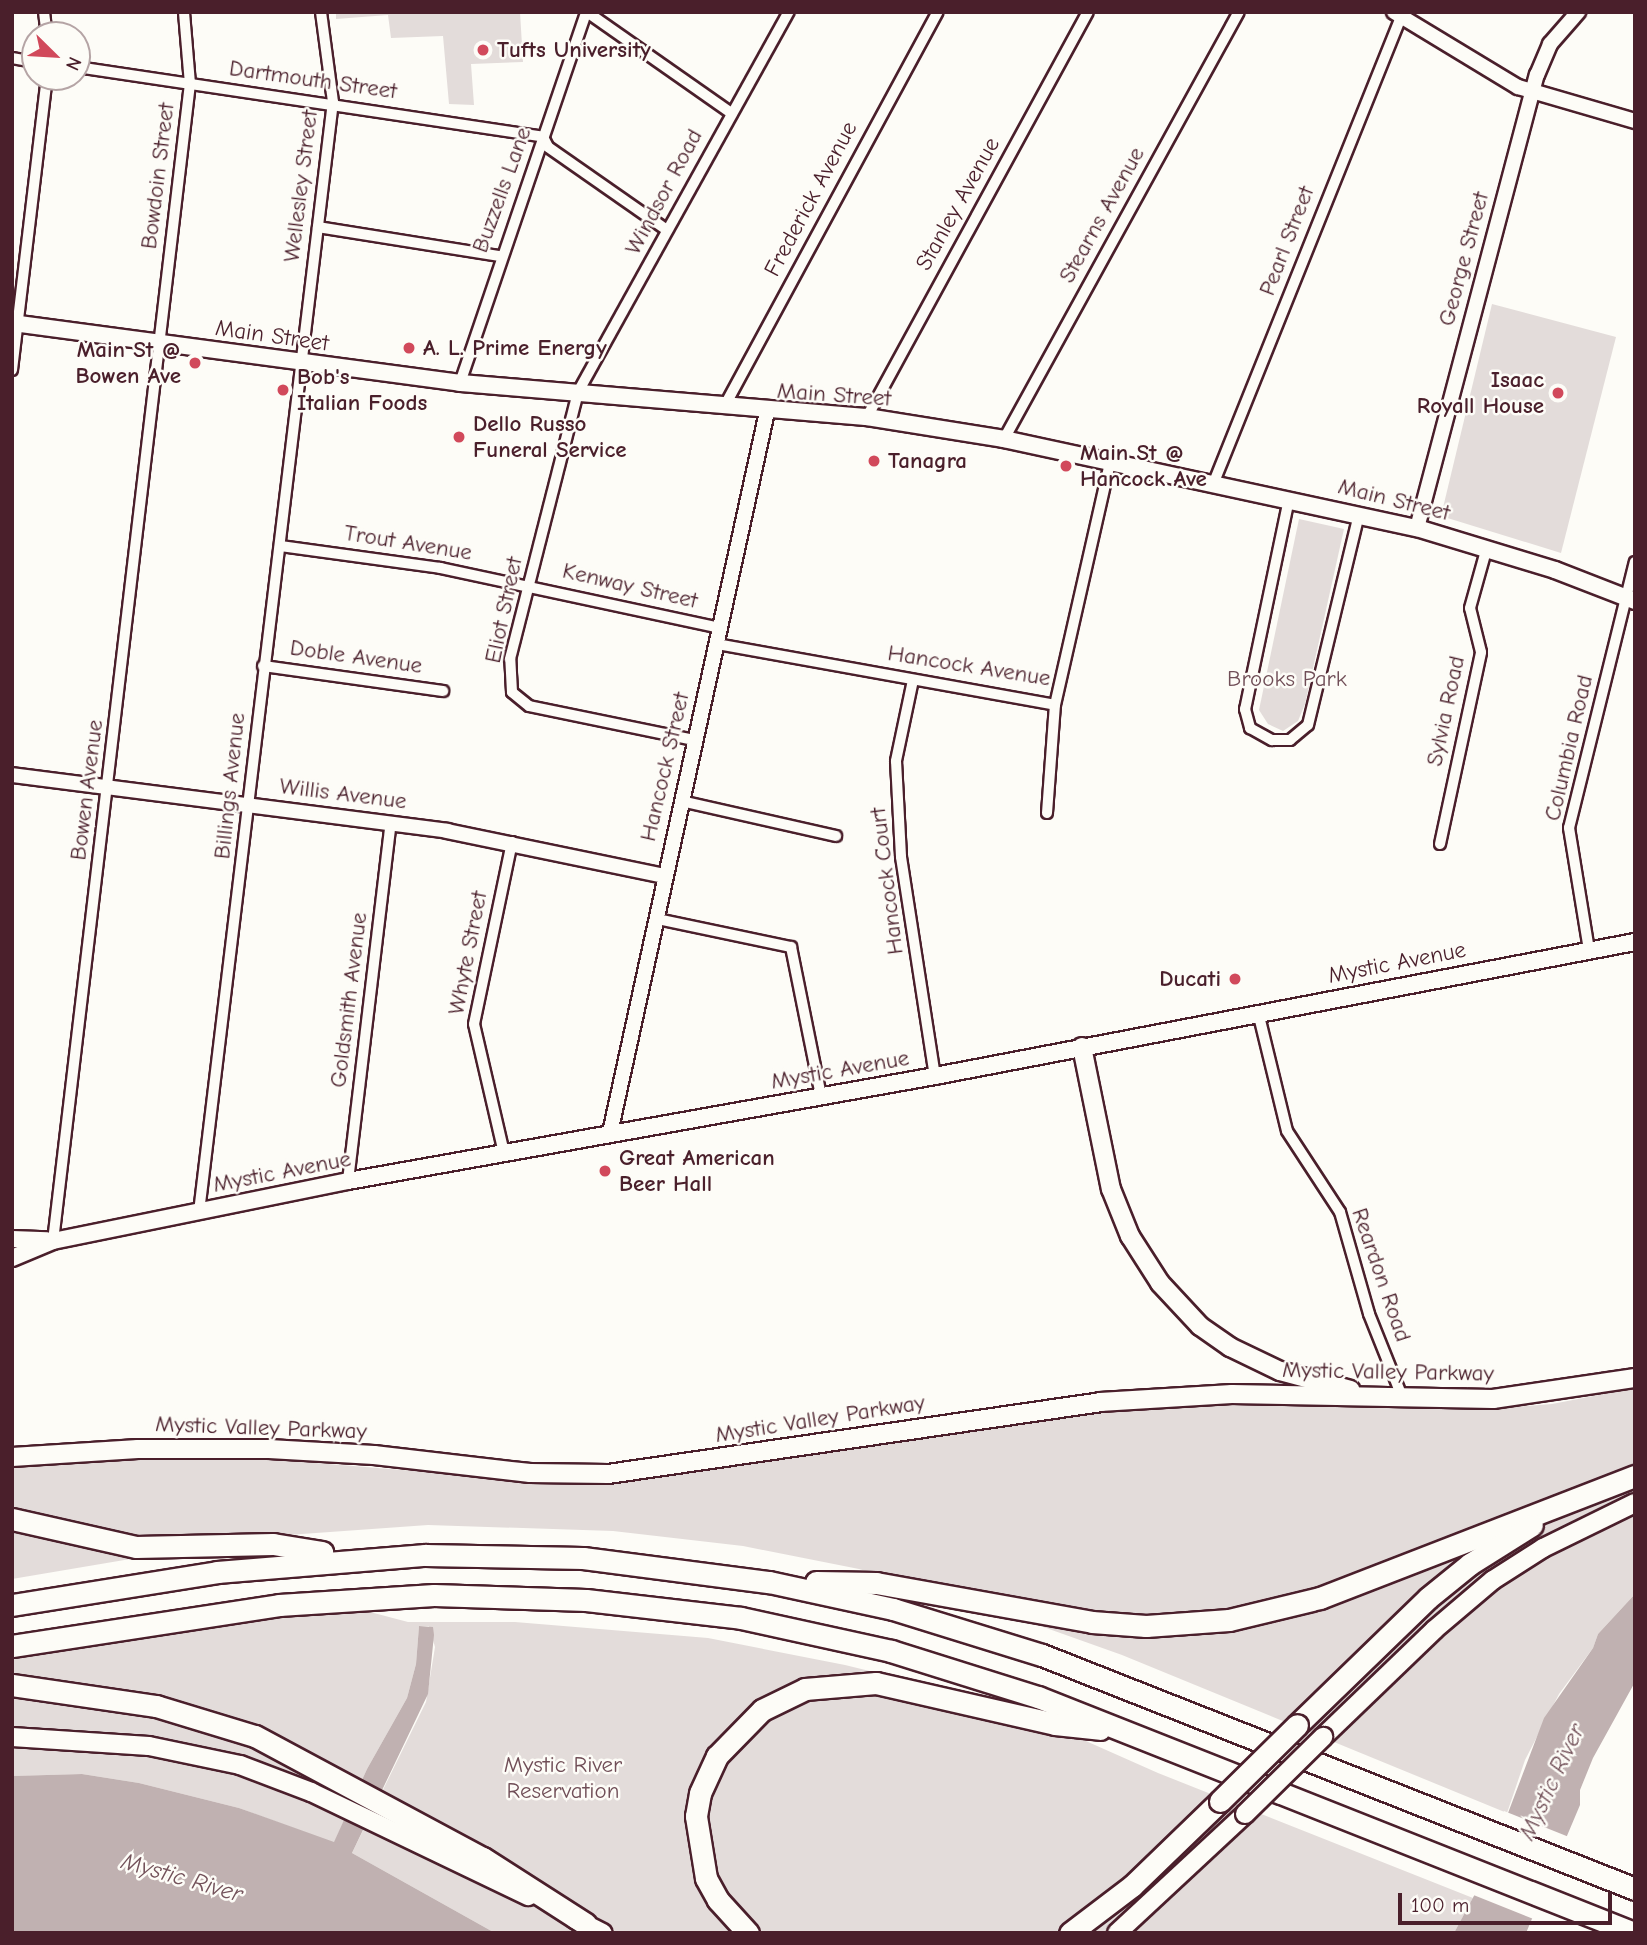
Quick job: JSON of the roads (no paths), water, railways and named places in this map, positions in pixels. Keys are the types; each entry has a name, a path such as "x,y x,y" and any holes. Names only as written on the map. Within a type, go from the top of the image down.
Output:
{"highway":[{"path":"769,1582 876,1583 1092,1622 1146,1626 1229,1620 1320,1598 1635,1476"},
{"path":"1070,1933 1132,1886 1297,1725 1470,1564 1545,1517 1602,1489"},
{"path":"12,1519 136,1547 273,1544 359,1558"},
{"path":"12,1605 217,1572 359,1558 557,1557 769,1582 892,1609 1017,1647 1635,1889"},
{"path":"12,1646 191,1617 331,1601 434,1595 586,1600 703,1612 841,1638 990,1680 1634,1933"},
{"path":"748,1933 726,1910 706,1878 699,1857 696,1816 707,1773 729,1738 782,1699 831,1684 876,1683 1055,1724 1128,1732"},
{"path":"12,1685 156,1706 255,1736 483,1858 595,1928"}],"main road":[{"name":"Main Street","path":"15,324 300,364 460,383 578,392 767,412 867,417 1004,439 1214,482 1417,528 1487,547 1630,599"},
{"name":"Mystic Avenue","path":"12,1258 53,1241 348,1181 935,1076 1258,1012 1635,942"},
{"path":"1082,1048 1101,1152 1118,1210 1142,1258 1171,1297 1220,1341 1261,1363 1350,1390 1403,1399"},
{"name":"Mystic Avenue","path":"12,1238 53,1241"},
{"name":"Mystic Valley Parkway","path":"12,1457 126,1450 269,1449 374,1455 530,1474 608,1474 1100,1402 1232,1394 1403,1399 1519,1397 1635,1378"},
{"path":"1117,1933 1245,1814 1434,1630 1493,1580 1542,1548 1635,1503"},
{"path":"12,1737 149,1746 240,1765 348,1809 595,1928"}],"street":[{"name":"Bowdoin Street","path":"160,344 190,84 184,12"},
{"name":"Wellesley Street","path":"300,364 333,102 321,12"},
{"path":"587,12 731,113"},
{"name":"Buzzells Lane","path":"460,383 500,256 587,12"},
{"name":"Windsor Road","path":"578,392 789,12"},
{"name":"Frederick Avenue","path":"724,407 938,12"},
{"name":"Stanley Avenue","path":"867,417 1088,12"},
{"name":"Stearns Avenue","path":"1004,439 1239,12"},
{"name":"George Street","path":"1417,528 1532,92 1550,44 1573,14"},
{"path":"1397,15 1532,92 1635,121"},
{"name":"Pearl Street","path":"1214,482 1397,15"},
{"name":"Dartmouth Street","path":"91,69 333,102 543,137"},
{"path":"12,370 15,324 45,91"},
{"path":"543,137 548,147 667,230"},
{"path":"318,227 500,256"},
{"name":"Bowen Avenue","path":"53,1241 160,344"},
{"name":"Billings Avenue","path":"199,1212 250,805 263,666 300,364"},
{"name":"Eliot Street","path":"578,392 510,659 512,692 529,706 694,740"},
{"name":"Hancock Street","path":"610,1133 767,412"},
{"name":"Hancock Avenue","path":"717,644 1055,705 1110,462"},
{"path":"1289,499 1245,709 1251,728 1272,740 1290,740 1308,725 1359,514"},
{"name":"Trout Avenue","path":"279,546 419,564 529,584"},
{"name":"Sylvia Road","path":"1440,844 1481,652 1470,608 1487,547"},
{"name":"Columbia Road","path":"1589,950 1569,828 1630,599 1635,562"},
{"name":"Kenway Street","path":"529,584 721,628"},
{"name":"Doble Avenue","path":"263,666 443,691"},
{"name":"Hancock Court","path":"913,680 896,761 901,857 935,1076"},
{"path":"1047,813 1055,705"},
{"name":"Willis Avenue","path":"12,775 391,823 513,842 665,876"},
{"path":"681,801 835,836"},
{"name":"Goldsmith Avenue","path":"348,1181 391,823"},
{"name":"Whyte Street","path":"504,1153 474,1024 513,842"},
{"path":"657,919 791,947 821,1096"},
{"name":"Reardon Road","path":"1258,1012 1287,1131 1340,1212 1369,1314 1403,1399"}],"water":[{"name":"Mystic River","path":"1635,1594 1635,1682 1593,1758 1580,1790 1580,1805 1526,1933 1454,1933 1483,1879 1544,1718 1593,1648 1598,1634"},
{"name":"Mystic River","path":"419,1626 433,1627 428,1694 352,1853 495,1933 12,1933 12,1776 82,1774 139,1783 239,1808 334,1842 367,1769 407,1698 416,1664"}],"place":[{"name":"Tufts University","path":"483,50"},
{"name":"A. L. Prime Energy","path":"409,348"},
{"name":"Main St @ Bowen Ave","path":"195,363"},
{"name":"Bob's Italian Foods","path":"283,390"},
{"name":"Isaac Royall House","path":"1558,393"},
{"name":"Dello Russo Funeral Service","path":"459,437"},
{"name":"Tanagra","path":"874,461"},
{"name":"Main St @ Hancock Ave","path":"1066,466"},
{"name":"Ducati","path":"1235,979"},
{"name":"Great American Beer Hall","path":"605,1171"}],"park label":[{"name":"Brooks Park","path":"1287,679"},
{"name":"Mystic River Reservation","path":"563,1778"}]}
